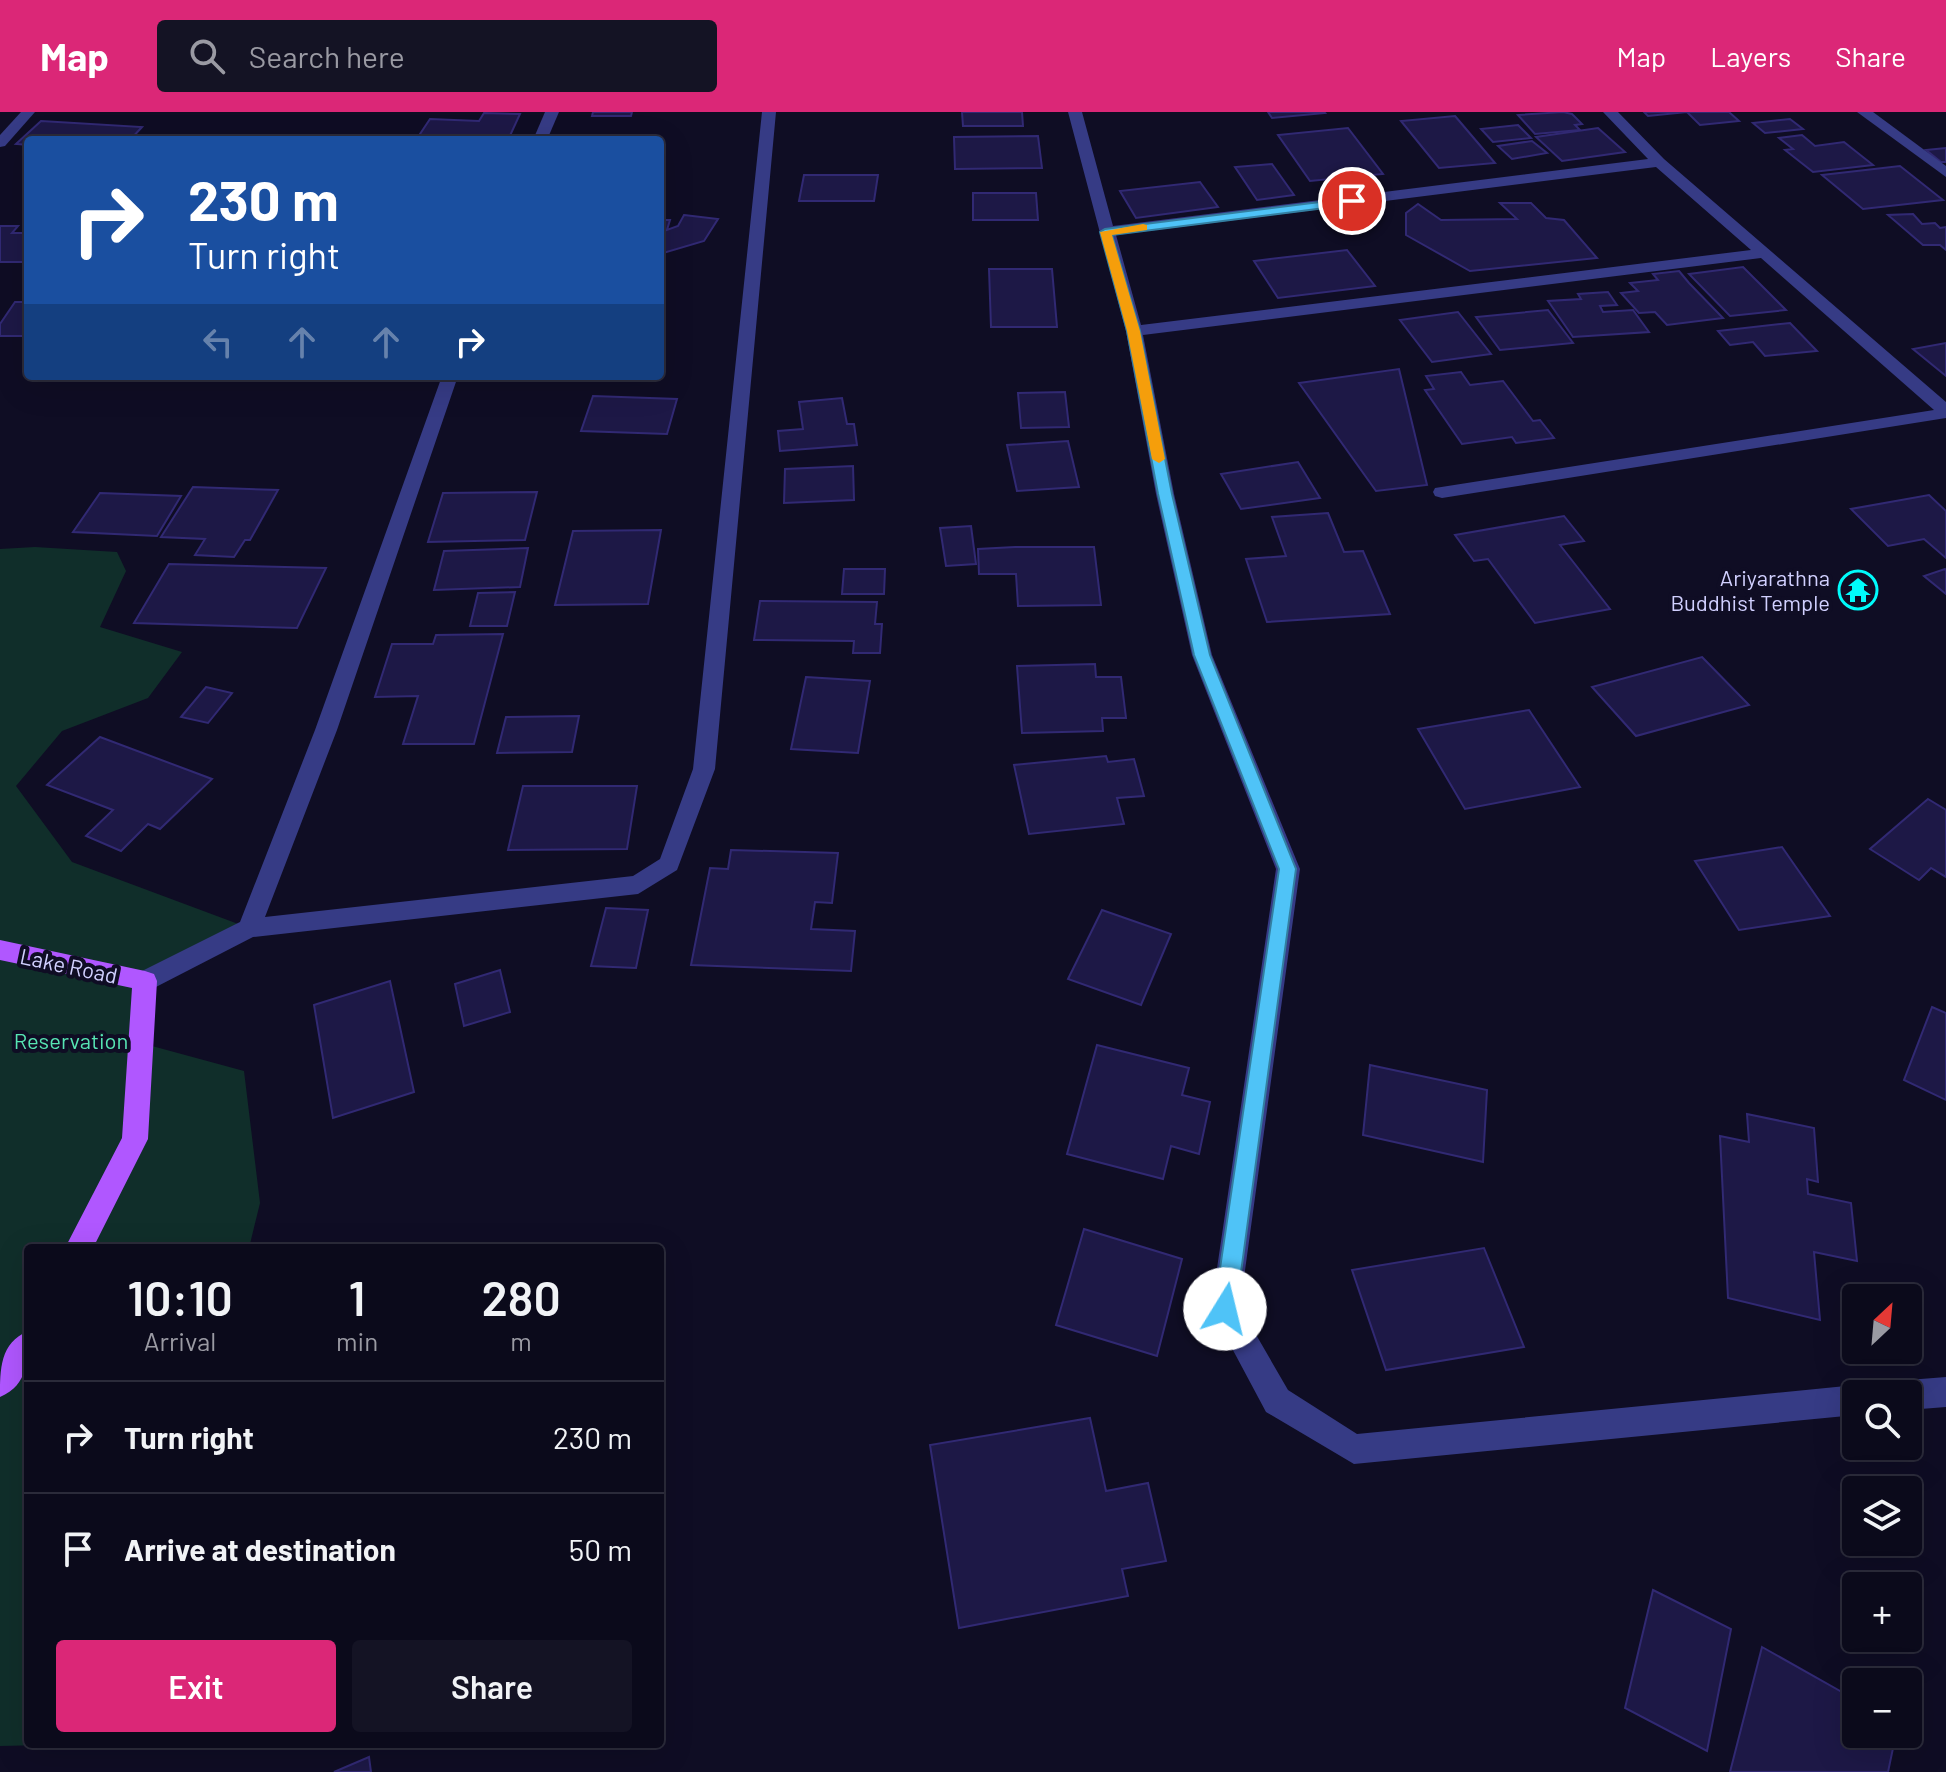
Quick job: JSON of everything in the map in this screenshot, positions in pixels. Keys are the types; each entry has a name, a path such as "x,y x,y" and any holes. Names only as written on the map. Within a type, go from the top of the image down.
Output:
{"main road":[{"name":"Lake Road","path":"0,950 145,981 135,1139 81,1244"},
{"path":"0,1382 24,1350"}],"street":[{"path":"0,143 28,112"},
{"path":"542,136 552,112"},
{"path":"145,981 249,928 638,885 669,864 704,769 769,112"},
{"path":"1075,112 1134,331 1165,494 1202,655 1288,869 1225,1309 1277,1401 1354,1449 1842,1401"},
{"path":"1610,112 1659,162 1946,412"},
{"path":"1864,112 1946,173"},
{"path":"1105,232 1659,162"},
{"path":"1134,331 1765,253"},
{"path":"249,928 326,730 449,380"},
{"path":"1442,492 1946,412"},
{"path":"1922,1394 1946,1392"}],"green space":[{"name":"Reservation","path":"35,547 117,552 126,571 100,627 182,652 148,698 62,731 16,786 72,862 249,928 145,982 152,1046 244,1071 260,1203 250,1244 24,1244 24,1745 0,1746 0,549"}],"building":[{"path":"593,112 632,112 631,116 592,116"},
{"path":"962,112 1022,112 1023,126 963,126"},
{"path":"1268,112 1324,112 1325,113 1272,118"},
{"path":"1644,112 1687,112 1648,116"},
{"path":"1687,112 1729,112 1739,121 1700,125"},
{"path":"484,113 520,114 510,136 419,136 430,119 479,121"},
{"path":"1572,114 1582,124 1575,125 1580,130 1535,134 1518,115"},
{"path":"1455,116 1495,163 1439,168 1401,121"},
{"path":"1790,119 1803,129 1765,133 1753,123"},
{"path":"41,121 142,127 134,136 25,136"},
{"path":"1518,125 1531,138 1493,142 1481,129"},
{"path":"1348,128 1383,174 1310,181 1278,135"},
{"path":"1598,128 1625,152 1562,161 1536,137"},
{"path":"1802,135 1815,146 1844,142 1873,165 1813,172 1785,150 1793,149 1779,138"},
{"path":"1038,136 1042,168 955,169 954,137"},
{"path":"1532,141 1547,153 1512,159 1498,146"},
{"path":"1946,148 1946,162 1941,162 1926,150"},
{"path":"1272,164 1294,195 1257,200 1235,167"},
{"path":"1900,166 1943,200 1863,209 1822,175"},
{"path":"804,175 878,175 874,201 799,201"},
{"path":"1200,182 1218,207 1136,218 1120,191"},
{"path":"973,193 1036,193 1038,220 973,220"},
{"path":"1500,203 1531,203 1546,218 1564,220 1597,258 1470,271 1406,235 1406,213 1418,204 1441,220 1517,219"},
{"path":"1913,214 1922,224 1935,223 1940,228 1946,227 1946,250 1940,245 1923,245 1888,215"},
{"path":"684,215 718,219 704,241 664,253 664,220 670,220 667,230 678,226"},
{"path":"0,226 18,226 12,233 24,233 24,262 0,262"},
{"path":"1347,250 1375,286 1278,298 1254,261"},
{"path":"1743,267 1786,310 1730,316 1689,274"},
{"path":"989,269 1052,269 1057,327 991,327"},
{"path":"1679,271 1723,318 1667,325 1655,312 1639,313 1621,293 1638,291 1630,283 1658,280 1653,274"},
{"path":"1608,292 1617,305 1600,306 1603,312 1633,310 1649,332 1573,337 1548,301 1581,299 1578,294"},
{"path":"15,302 24,302 24,336 0,336 0,324"},
{"path":"1548,310 1573,343 1500,350 1476,317"},
{"path":"1458,312 1491,354 1432,362 1400,320"},
{"path":"1790,323 1817,351 1765,356 1753,342 1730,345 1718,331"},
{"path":"1946,343 1946,376 1913,349"},
{"path":"1399,369 1427,485 1376,491 1299,383"},
{"path":"1461,372 1470,385 1503,381 1533,421 1540,420 1554,438 1516,443 1512,437 1462,444 1425,390 1434,389 1426,376"},
{"path":"1065,392 1069,427 1021,428 1018,393"},
{"path":"593,396 677,399 667,434 581,431"},
{"path":"842,398 847,424 854,424 857,445 780,451 778,431 803,429 799,402"},
{"path":"1068,441 1079,487 1017,491 1007,445"},
{"path":"1298,462 1320,498 1241,509 1221,474"},
{"path":"853,466 854,500 784,503 785,469"},
{"path":"193,487 278,490 250,540 245,540 234,557 195,555 205,539 161,537"},
{"path":"537,492 525,540 428,542 443,493"},
{"path":"100,493 181,496 157,536 73,532"},
{"path":"1929,495 1946,511 1946,558 1924,539 1888,546 1851,509"},
{"path":"1328,513 1344,552 1363,551 1390,614 1267,622 1246,559 1286,556 1272,517"},
{"path":"1564,516 1584,541 1560,545 1610,609 1535,623 1488,559 1474,561 1455,535"},
{"path":"971,526 976,564 946,566 940,528"},
{"path":"661,530 648,604 555,605 573,531"},
{"path":"1094,547 1101,605 1018,606 1016,574 979,574 978,549"},
{"path":"528,548 520,587 434,590 444,551"},
{"path":"169,564 326,568 297,628 134,623"},
{"path":"844,569 885,569 884,594 842,594"},
{"path":"1946,571 1946,594 1924,576"},
{"path":"515,592 507,626 470,626 478,593"},
{"path":"760,601 877,602 875,624 882,624 880,653 853,653 854,641 754,640"},
{"path":"503,634 474,744 403,744 418,696 375,697 392,644 433,644 436,635"},
{"path":"1702,657 1749,705 1636,736 1592,687"},
{"path":"1095,664 1096,677 1121,677 1126,718 1102,718 1103,731 1022,733 1017,666"},
{"path":"806,677 870,681 858,753 791,749"},
{"path":"206,687 232,693 208,723 181,717"},
{"path":"1529,710 1580,787 1465,809 1418,729"},
{"path":"579,716 572,752 497,753 506,717"},
{"path":"100,737 212,779 160,829 148,824 121,851 86,836 113,810 47,785"},
{"path":"1106,756 1108,762 1134,759 1144,796 1117,798 1124,824 1029,834 1014,765"},
{"path":"523,786 637,786 627,849 508,850"},
{"path":"1928,799 1946,810 1946,877 1931,868 1919,880 1870,849"},
{"path":"1782,847 1830,916 1739,930 1695,861"},
{"path":"731,850 838,853 832,903 815,902 811,929 855,931 851,971 691,965 710,868 728,869"},
{"path":"606,908 648,910 636,968 591,966"},
{"path":"1102,910 1171,934 1141,1005 1068,979"},
{"path":"500,970 510,1012 464,1026 455,984"},
{"path":"390,981 414,1092 333,1118 314,1005"},
{"path":"1932,1007 1946,1013 1946,1100 1904,1080"},
{"path":"1097,1045 1189,1068 1182,1095 1210,1102 1199,1154 1171,1146 1163,1179 1067,1154"},
{"path":"1370,1065 1487,1090 1483,1162 1363,1135"},
{"path":"1747,1114 1814,1128 1818,1182 1807,1179 1808,1194 1851,1203 1857,1261 1814,1252 1820,1320 1728,1298 1720,1136 1749,1142"},
{"path":"1084,1229 1182,1259 1157,1356 1056,1325"},
{"path":"1484,1248 1524,1347 1386,1370 1352,1270"},
{"path":"1090,1418 1106,1491 1148,1483 1166,1561 1122,1569 1128,1596 959,1628 930,1445"},
{"path":"1653,1590 1731,1629 1707,1751 1625,1708"},
{"path":"1762,1647 1842,1692 1842,1748 1893,1748 1888,1772 1730,1772"},
{"path":"369,1757 371,1772 334,1772"}],"slow traffic":[{"path":"1143,228 1105,232 1134,331 1159,459"}],"place":[{"name":"Ariyarathna Buddhist Temple","path":"1858,590"}],"route":[{"path":"1225,1309 1288,869 1202,655 1165,494 1134,331 1105,232 1352,201"}]}
